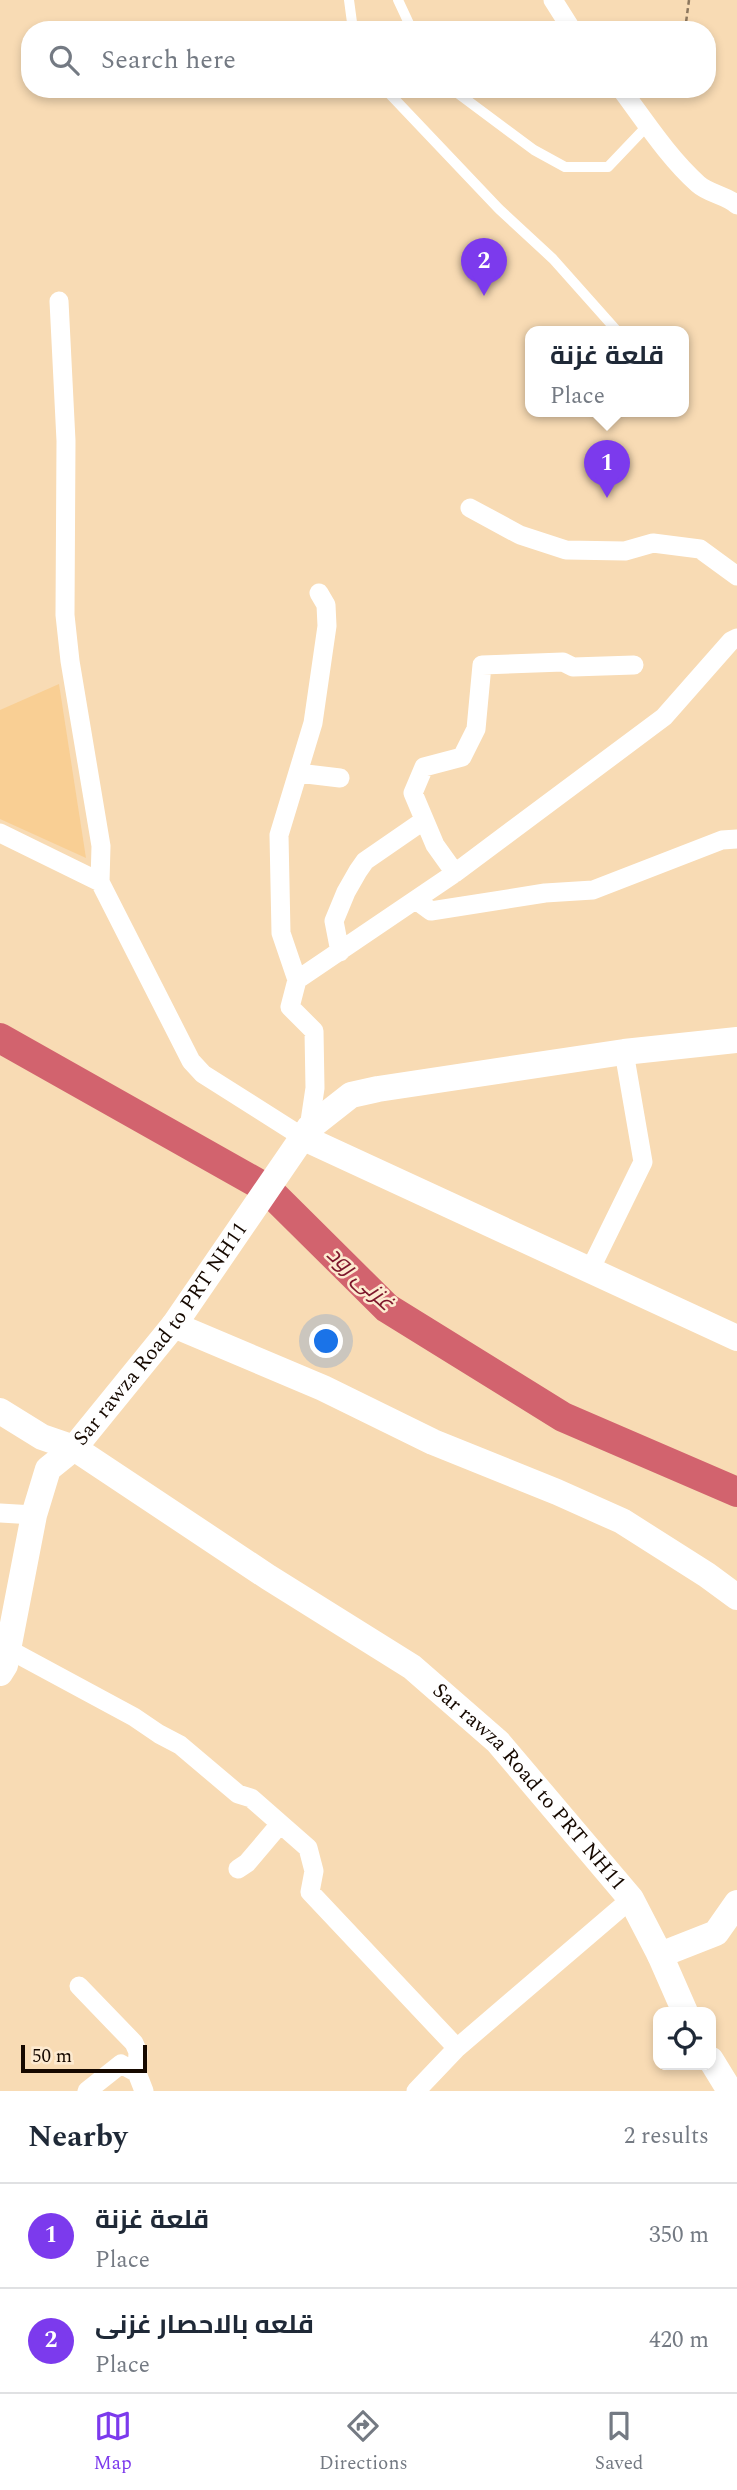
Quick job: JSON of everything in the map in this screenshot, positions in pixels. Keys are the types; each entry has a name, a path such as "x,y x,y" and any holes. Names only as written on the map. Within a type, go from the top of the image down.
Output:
{"street":[{"path":"553,0 566,21"},
{"path":"628,98 677,163 701,187 730,198 737,205"},
{"path":"59,301 66,441 65,615 70,661 102,846 100,882 191,1061 202,1074 303,1139 737,1338"},
{"path":"470,508 520,535 566,550 625,551 653,543 700,550 737,576"},
{"path":"303,1139 314,1088 314,1031 290,1007 297,980 281,933 279,835 313,723 327,626 326,605 319,593"},
{"path":"297,980 456,873 664,717 734,639 737,618"},
{"path":"456,873 435,845 423,821 414,793 424,767 462,757 476,729 482,665 563,662 573,667 634,665"},
{"path":"298,773 340,778"},
{"path":"340,952 334,921 358,870 365,861 423,821"},
{"path":"0,833 100,882"},
{"path":"416,900 431,911 545,893 593,890 722,840 737,839"},
{"name":"Sar rawza Road to PRT NH11","path":"683,2007 631,1899 498,1742 412,1667 268,1577 74,1448 174,1325 303,1139 351,1095 624,1052 737,1040"},
{"path":"590,1270 643,1162 624,1052"},
{"path":"174,1325 323,1388 433,1442 622,1521 737,1597"},
{"path":"0,1411 42,1437 74,1448"},
{"path":"74,1448 48,1469 34,1515 4,1661 134,1717 180,1745 238,1794 251,1798 308,1848 314,1871 310,1892 457,2048"},
{"path":"0,1513 34,1515"},
{"path":"238,1869 247,1863 280,1824"},
{"path":"416,2091 457,2048 631,1899"},
{"path":"660,1955 716,1933 737,1903"},
{"path":"79,1986 134,2042 138,2052 141,2082"},
{"path":"87,2091 121,2064 141,2082"},
{"path":"716,2068 730,2091"}],"lane":[{"path":"349,0 352,21"},
{"path":"398,0 408,21"},
{"path":"394,98 499,209 553,259 613,326"},
{"path":"464,98 534,150 565,167 608,167 648,125"}],"path":[{"path":"686,21 689,0"}],"shaded area":[{"path":"59,684 86,858 0,819 0,710"}],"waterway":[{"name":"غزنی رود","path":"0,1038 266,1188 387,1308 563,1417 737,1492"}],"place":[{"name":"قلعه بالاحصار غزنی","path":"484,296"},
{"name":"قلعة غزنة","path":"607,498"}]}
